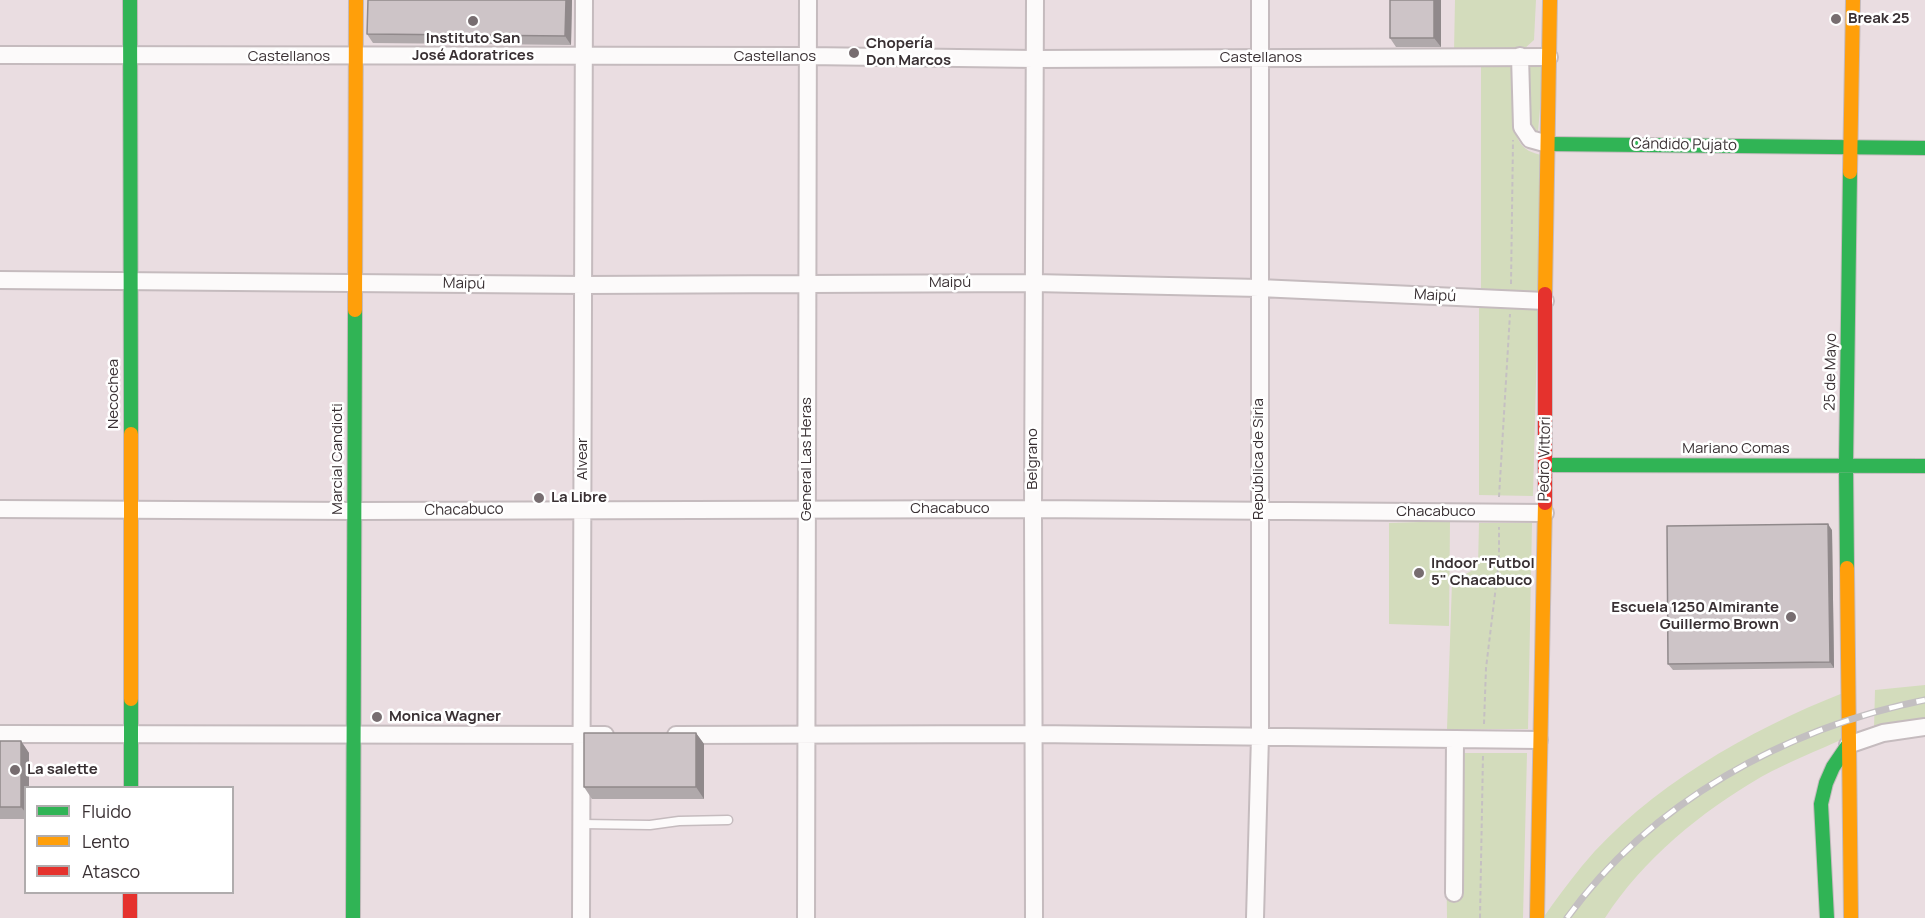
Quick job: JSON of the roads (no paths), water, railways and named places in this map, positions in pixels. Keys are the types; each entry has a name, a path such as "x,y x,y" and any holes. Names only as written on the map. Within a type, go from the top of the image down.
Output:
{"main road":[{"name":"Necochea","path":"130,0 131,786"},
{"name":"Marcial Candioti","path":"353,918 356,0"},
{"name":"Pedro Vittori","path":"1537,918 1546,465 1545,301 1550,0"},
{"name":"25 de Mayo","path":"1851,918 1846,465 1852,0"},
{"name":"Cándido Pujato","path":"1548,144 1925,148"},
{"name":"Mariano Comas","path":"1546,465 1925,466"},
{"path":"1827,918 1821,804 1826,783 1837,760 1848,745"},
{"path":"130,894 130,918"}],"street":[{"name":"Alvear","path":"581,918 584,0"},
{"name":"General Las Heras","path":"806,918 808,0"},
{"name":"Belgrano","path":"1034,918 1035,0"},
{"name":"República de Siria","path":"1255,918 1260,736 1260,0"},
{"name":"Castellanos","path":"0,55 1034,59 1550,57"},
{"path":"1520,56 1522,127 1530,139 1548,144"},
{"name":"Maipú","path":"0,280 131,283 584,285 1034,283 1259,288 1545,301"},
{"name":"Chacabuco","path":"0,509 354,511 1033,509 1545,513"},
{"path":"1848,745 1883,733 1925,727"},
{"path":"0,734 618,735"},
{"path":"665,735 1034,734 1539,740"},
{"path":"1454,893 1455,739"}],"lane":[{"path":"582,824 650,825 679,821 728,820"}],"railway":[{"path":"1567,918 1601,876 1639,839 1681,805 1725,776 1773,751 1822,730 1873,713 1925,700"}],"place":[{"name":"Break 25","path":"1836,19"},
{"name":"Instituto San José Adoratrices","path":"473,21"},
{"name":"Chopería Don Marcos","path":"854,53"},
{"name":"La Libre","path":"539,498"},
{"name":"Indoor \"Futbol 5\" Chacabuco","path":"1419,573"},
{"name":"Escuela 1250 Almirante Guillermo Brown","path":"1791,617"},
{"name":"Monica Wagner","path":"377,717"},
{"name":"La salette","path":"15,770"}]}
